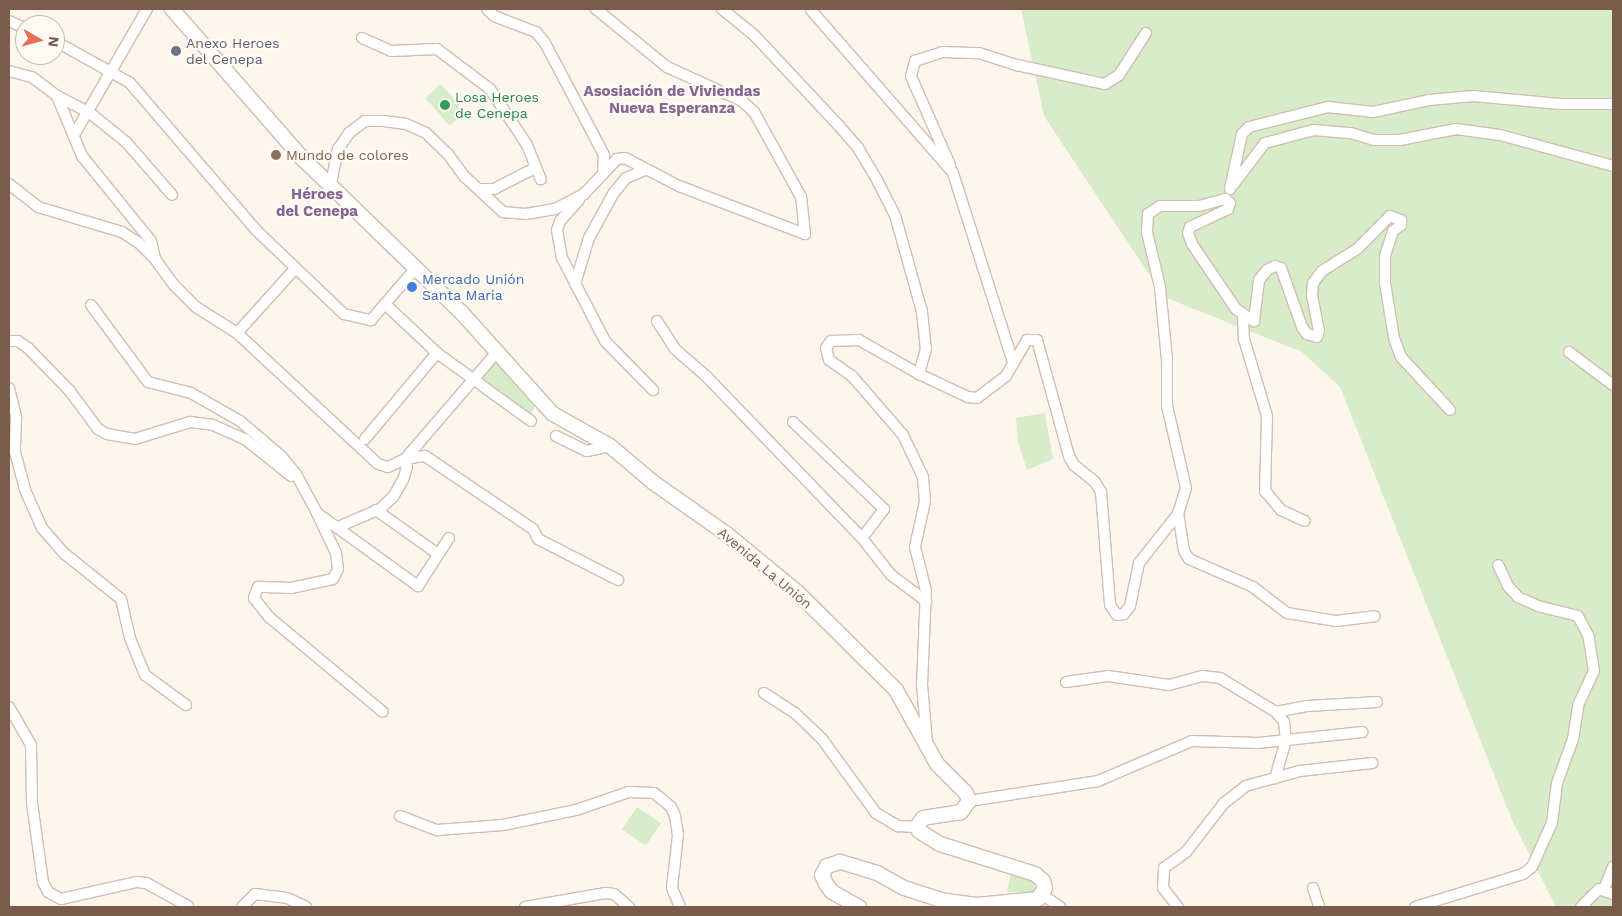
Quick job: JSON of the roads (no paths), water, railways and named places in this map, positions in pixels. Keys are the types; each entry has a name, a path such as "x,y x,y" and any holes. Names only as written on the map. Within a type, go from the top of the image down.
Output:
{"main road":[{"name":"Avenida La Unión","path":"172,9 302,158 331,184 498,351 553,414 610,446 654,483 728,536 847,638 896,690 937,764 966,793 969,801"},
{"path":"859,907 832,892 822,874 827,866 840,862 877,873 904,888 941,900 976,905 1038,899 1043,895 1043,881 1035,874 940,844 923,834 918,827 929,816 961,812 969,801"}],"street":[{"path":"74,135 147,9"},
{"path":"487,9 494,16 536,32 545,43 604,155 603,173"},
{"path":"596,9 667,67 742,101 754,112 801,197 804,234 645,170 625,158 617,160 603,173 560,221 557,230 562,258 605,341 653,390"},
{"path":"722,9 754,35 840,127 858,148 877,180 895,215 922,312 926,349 919,374"},
{"path":"811,10 824,30 953,173"},
{"path":"1013,362 953,173 911,76 915,61 943,52 979,53 1017,65 1105,84 1119,75 1146,33"},
{"path":"362,38 391,50 431,49 443,52 490,89 527,145 541,179"},
{"path":"65,46 130,83 256,230 294,270 353,318 371,320 415,269"},
{"path":"9,71 32,77 57,96 87,111 126,142 172,195"},
{"path":"57,96 82,156 151,241 155,259"},
{"path":"1230,189 1242,134 1249,127 1328,107 1373,112 1429,100 1474,96 1560,104 1613,104"},
{"path":"331,184 338,149 349,134 365,121 384,121 406,124 426,133 493,205 516,214 555,209 584,194"},
{"path":"928,748 922,685 926,601 915,547 925,501 923,478 903,436 852,376 830,360 826,348 831,341 859,340 919,374 968,397 977,398 1006,376 1027,340 1040,342 1068,456 1074,465 1095,482 1101,492 1110,605 1117,615 1124,614 1130,606 1139,563 1178,513 1186,488 1184,471 1167,406 1167,360 1160,288 1146,222 1150,211 1160,206 1199,206 1225,199 1230,189 1264,143 1314,130 1351,133 1374,140 1400,140 1456,129 1500,136 1613,166"},
{"path":"480,189 494,189 535,168"},
{"path":"575,284 590,238 613,194 626,178 645,170"},
{"path":"9,184 38,207 122,232 139,243 196,308 237,333 368,457 388,467 405,459 418,456 430,459 533,529 538,538 618,580"},
{"path":"1225,199 1230,203 1228,209 1193,225 1188,233 1236,309 1243,315 1256,320 1259,280 1275,266 1283,272 1284,282 1302,326 1307,334 1317,337 1319,331 1314,283 1322,271 1356,250 1380,223 1396,216 1401,220 1401,225 1393,231 1385,256 1385,283 1394,338 1401,357 1450,410"},
{"path":"237,333 294,270"},
{"path":"385,304 437,352 474,382 530,421"},
{"path":"91,305 148,382 191,393 240,421 281,456 303,487 336,553 338,570 333,579 291,588 258,587 254,598 269,618 383,712"},
{"path":"1243,315 1244,339 1267,416 1265,491 1281,510 1305,521"},
{"path":"657,321 675,348 862,538 891,575 926,601"},
{"path":"9,342 18,341 28,348 70,390 98,430 107,434 135,439 190,422 213,425 245,439 303,487"},
{"path":"405,459 474,382 498,351"},
{"path":"365,439 437,352"},
{"path":"1570,352 1613,385"},
{"path":"9,388 16,417 15,452 25,490 42,528 65,554 118,594 124,604 130,638 145,674 186,705"},
{"path":"793,422 884,510 862,538"},
{"path":"556,436 587,451 610,446"},
{"path":"338,527 376,510 393,497 403,480 407,467 405,459"},
{"path":"376,510 438,554"},
{"path":"316,513 418,586 449,538"},
{"path":"1178,513 1184,551 1189,559 1253,587 1287,613 1336,621 1375,616"},
{"path":"1415,907 1524,874 1532,867 1552,823 1557,783 1573,739 1579,703 1594,671 1588,635 1578,616 1538,606 1518,597 1508,586 1498,565"},
{"path":"1066,682 1108,676 1169,685 1203,676 1220,678 1276,712 1284,722 1286,740 1275,778"},
{"path":"764,693 795,712 822,739 876,813 898,826 918,827"},
{"path":"1276,712 1307,706 1377,702"},
{"path":"9,707 31,744 32,803 43,882 48,892 61,899 137,882 146,883 189,907"},
{"path":"969,801 1098,781 1192,740 1286,740 1362,732"},
{"path":"1178,907 1163,888 1164,868 1168,863 1186,852 1224,803 1246,786 1300,771 1373,763"},
{"path":"400,816 437,830 503,825 576,810 629,792 654,793 670,807 675,816 678,835 672,880 680,907"},
{"path":"1581,907 1594,891 1608,892 1613,867"},
{"path":"1313,888 1319,907"},
{"path":"525,907 606,893 614,894 629,907"},
{"path":"242,907 255,894 287,898 306,907"},
{"path":"1043,895 1060,907"}],"place":[{"name":"Anexo Heroes del Cenepa","path":"176,51"},
{"name":"Losa Heroes de Cenepa","path":"445,105"},
{"name":"Mundo de colores","path":"276,155"},
{"name":"Mercado Unión Santa Maria","path":"412,287"}],"district":[{"name":"Asosiación de Viviendas Nueva Esperanza","path":"672,100"},
{"name":"Héroes del Cenepa","path":"317,202"}]}
